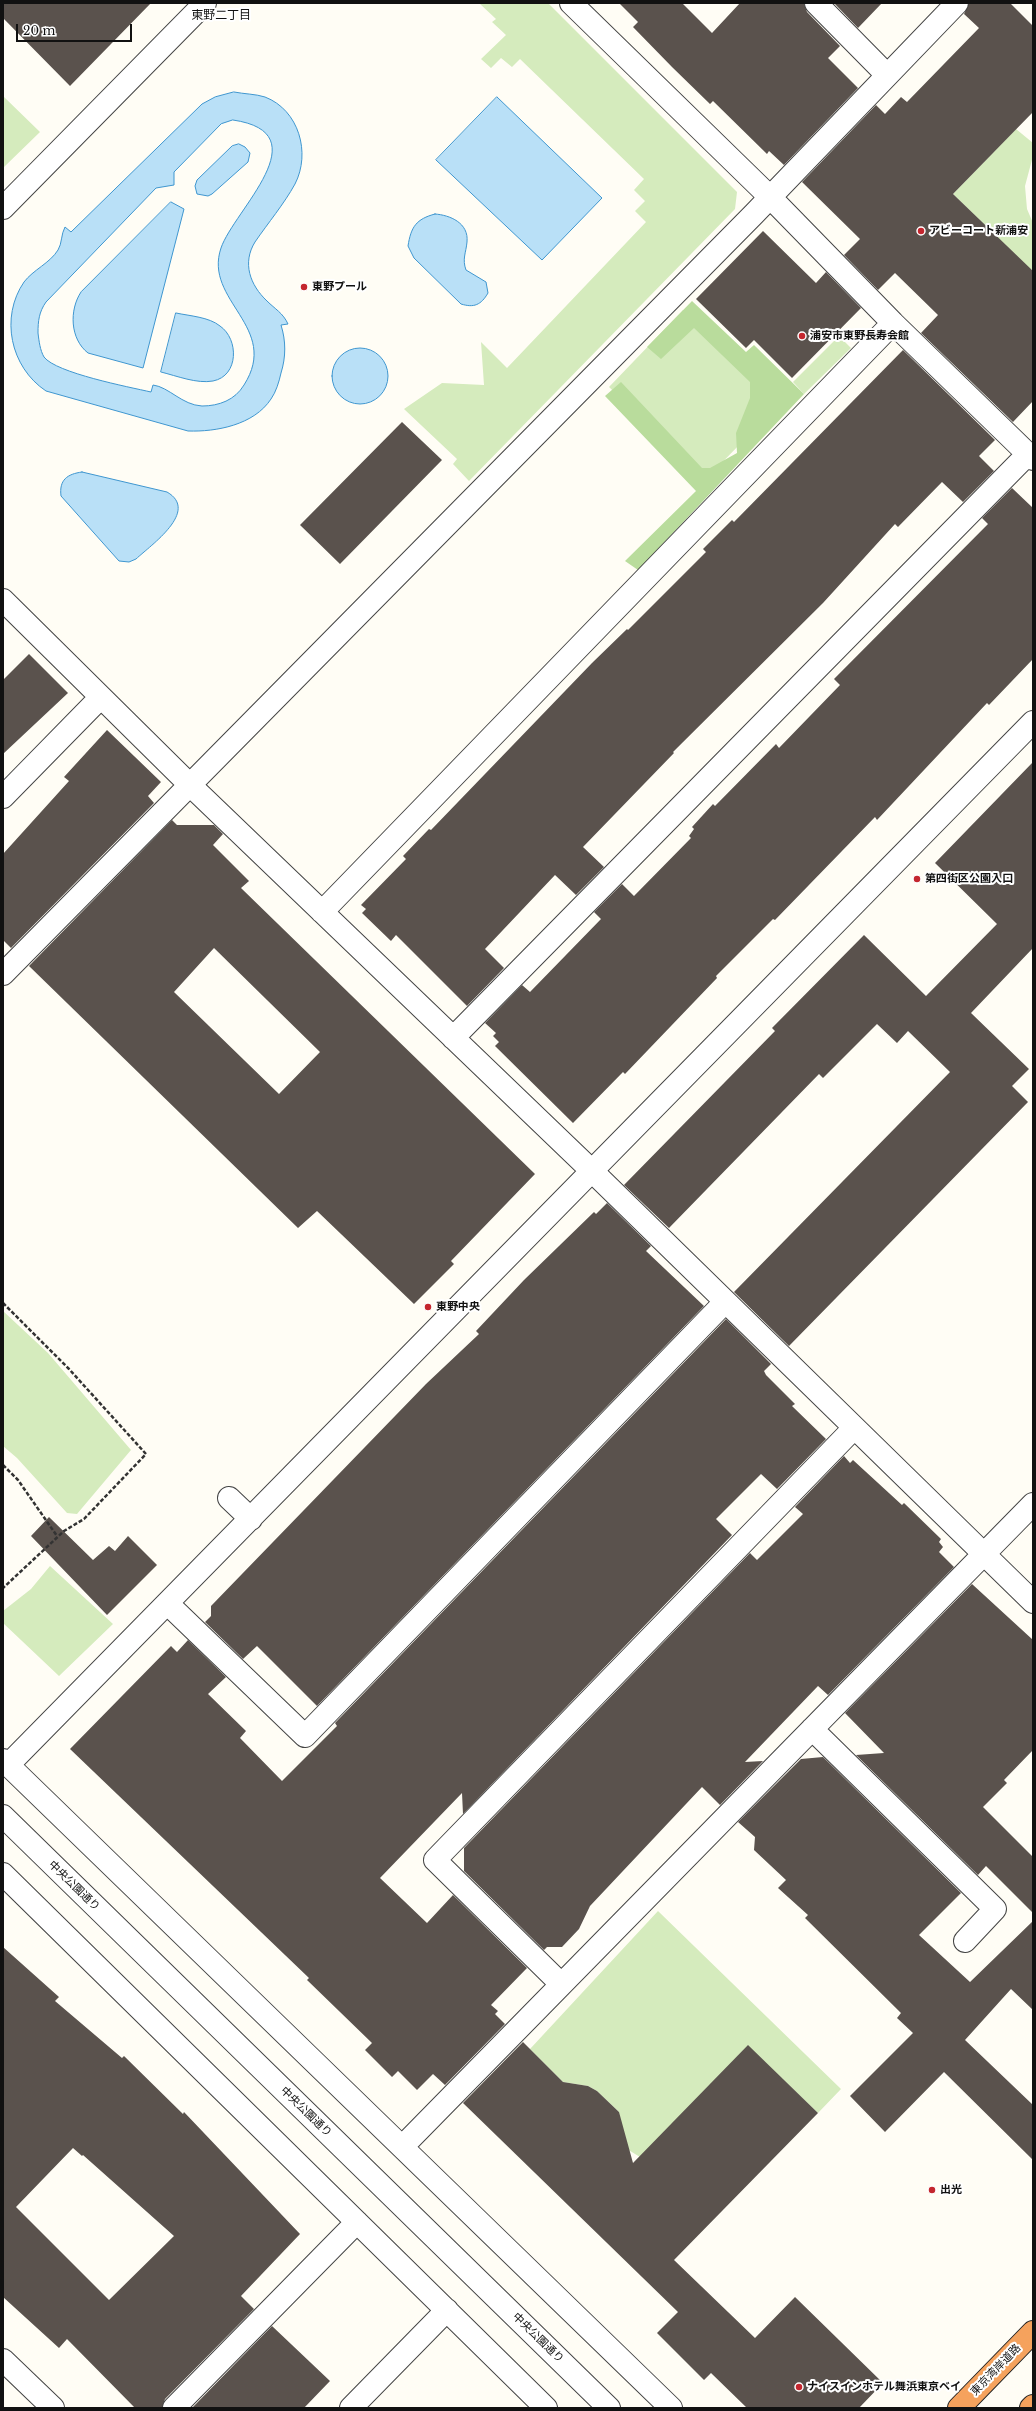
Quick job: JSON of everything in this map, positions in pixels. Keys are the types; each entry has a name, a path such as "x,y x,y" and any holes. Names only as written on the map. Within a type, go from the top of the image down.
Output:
{"highway":[{"name":"東京湾岸道路","path":"959,2408 1033,2332"}],"street":[{"path":"3,208 205,3"},
{"path":"453,1038 1030,456 893,323 770,197 571,3"},
{"path":"816,3 886,74"},
{"path":"3,974 770,197 886,74 957,3"},
{"path":"322,912 893,323"},
{"path":"3,600 189,784 592,1171 1033,1602"},
{"path":"3,797 101,697"},
{"path":"672,2408 6,1762 168,1604 1033,722"},
{"path":"168,1604 305,1736 725,1302"},
{"path":"561,1984 435,1860 854,1428"},
{"path":"229,1498 251,1519"},
{"path":"402,2147 1033,1504"},
{"path":"812,1729 995,1909 965,1941"},
{"name":"中央公園通り","path":"3,1816 609,2408"},
{"path":"3,1874 546,2408"},
{"path":"174,2408 357,2222"},
{"path":"351,2408 447,2310"},
{"path":"3,2360 53,2408"}],"path":[{"path":"3,1303 69,1369 146,1454 84,1519 64,1532 3,1588"},
{"path":"3,1465 18,1480 57,1536"}],"green space":[{"path":"479,3 548,3 737,192 735,209 469,481 453,464 457,459 404,409 442,383 484,385 481,342 507,368 646,222 635,211 645,201 634,190 644,179 520,59 512,67 501,58 491,68 481,59 506,35 492,22 496,19"},
{"path":"3,96 40,132 3,168"},
{"path":"1016,129 1033,143 1033,156 1025,186 1027,209 1033,223 1033,268 1031,270 953,194"},
{"path":"692,301 746,352 754,345 804,394 638,570 625,561 696,491 605,396 621,382 702,468 710,468 737,453 736,433 750,398 750,382 694,328 661,359 647,347"},
{"path":"683,310 780,403 705,480 609,387"},
{"path":"839,336 851,348 804,394 793,382"},
{"path":"3,1311 48,1353 131,1450 77,1514 67,1513 17,1458 3,1446"},
{"path":"50,1566 113,1624 59,1676 3,1623 3,1611 31,1589"},
{"path":"658,1911 841,2089 818,2113 748,2046 640,2157 622,2146 619,2112 597,2091 588,2086 563,2082 530,2049"}],"water":[{"path":"234,92 265,97 277,103 294,122 302,146 300,172 295,184 255,242 249,258 250,273 256,288 261,295 281,314 288,324 281,325 285,343 285,355 283,367 273,396 264,408 245,421 222,428 188,431 46,391 34,381 24,369 12,341 12,310 24,282 55,255 59,248 65,227 71,232 202,104 215,97","holes":["233,120 259,128 270,140 272,156 265,175 229,232 221,248 218,267 222,284 248,330 253,347 253,365 244,385 236,395 226,401 214,405 195,405 188,403 159,386 153,385 151,392 94,379 63,369 51,363 44,357 40,345 38,329 40,313 46,302 156,188 174,185 174,172 221,124"]},
{"path":"497,97 602,198 542,260 436,160"},
{"path":"239,144 245,147 250,153 248,162 212,194 208,196 197,194 195,186 197,180 232,146"},
{"path":"171,202 184,209 143,368 88,353 78,340 73,324 74,307 77,299 81,292"},
{"path":"435,214 452,218 462,225 465,230 467,235 464,259 466,270 486,282 488,293 480,303 470,306 461,304 414,258 408,246 413,229 423,218"},
{"path":"176,313 199,317 216,323 231,339 233,348 232,365 222,378 207,382 187,379 161,372"},
{"path":"354,348 366,348 380,356 388,370 386,387 380,396 366,404 354,404 344,399 337,392 332,382 332,370 337,360 344,353"},
{"path":"82,472 167,492 176,500 178,509 176,518 161,537 136,559 129,562 119,561 61,496 61,486 65,479 72,474"}],"building":[{"path":"3,3 151,3 70,86 3,18"},
{"path":"619,3 682,3 712,33 740,3 804,3 807,12 840,46 828,58 858,88 784,165 769,151 767,154 713,101 710,104 672,67 633,27 638,22"},
{"path":"834,3 882,3 858,28"},
{"name":"アビーコート新浦安","path":"969,3 1010,3 1033,26 1033,112 953,194 1033,271 1033,401 1013,422 921,333 938,315 895,273 878,290 844,255 860,239 802,182 876,105 885,114 901,97 907,102 979,28 964,14"},
{"path":"763,231 816,283 826,272 861,308 792,378 754,340 746,348 696,299"},
{"path":"903,350 995,440 979,456 994,471 963,502 942,482 898,527 895,524 823,603 673,752 674,753 583,847 604,867 576,895 555,875 485,949 504,968 467,1006 396,935 391,941 362,913 366,909 361,905 406,859 403,856 429,829 431,830 592,663 627,629 628,630 706,552 703,549 732,520 734,522"},
{"path":"402,422 442,460 340,564 300,525"},
{"path":"1012,488 1033,508 1033,659 989,705 987,703 877,820 875,817 775,920 773,919 716,976 717,978 625,1074 623,1072 573,1123 495,1046 499,1042 493,1036 496,1033 485,1023 522,985 530,992 601,919 594,912 622,884 634,896 691,838 689,836 694,829 692,827 713,804 715,806 776,744 779,748 840,685 834,679 988,524 982,518"},
{"path":"29,654 68,693 3,754 3,680"},
{"path":"107,730 161,782 148,796 154,803 11,948 3,940 3,854 69,781 64,777"},
{"path":"1033,762 1033,948 971,1013 1029,1069 1012,1086 1028,1102 789,1346 734,1292 950,1072 908,1031 897,1043 877,1024 823,1078 819,1074 669,1228 624,1185 775,1031 772,1028 864,935 926,996 997,924 935,863"},
{"path":"172,820 177,825 214,825 223,834 213,845 249,881 241,888 535,1174 451,1261 454,1264 414,1304 317,1211 298,1228 29,966","holes":["214,948 320,1052 279,1094 174,992"]},
{"path":"607,1203 651,1246 646,1251 704,1306 317,1706 257,1646 243,1659 205,1622 211,1616 211,1606 426,1384 479,1334 476,1331 524,1280 594,1212 596,1214"},
{"path":"726,1319 771,1364 764,1371 766,1375 795,1404 792,1406 826,1439 777,1489 761,1474 716,1519 732,1535 463,1814 462,1793 380,1878 427,1923 453,1895 527,1968 491,2005 498,2011 495,2014 505,2024 445,2085 433,2074 417,2090 398,2071 392,2077 365,2050 372,2043 307,1980 309,1978 70,1749 171,1646 177,1652 188,1640 226,1677 208,1694 246,1731 240,1738 282,1781 337,1726 335,1723"},
{"path":"844,1456 850,1463 853,1460 902,1505 904,1503 941,1539 939,1542 943,1547 939,1552 954,1567 828,1695 818,1686 745,1762 763,1761 720,1805 702,1787 590,1906 579,1929 562,1947 547,1947 544,1950 464,1871 464,1848 750,1553 757,1560 803,1514 795,1507"},
{"path":"49,1517 93,1560 109,1546 115,1551 128,1536 157,1565 107,1615 31,1536"},
{"path":"972,1584 1033,1640 1033,1750 1004,1780 1007,1783 983,1807 1033,1857 1033,1913 986,1866 978,1875 856,1755 884,1753 845,1713"},
{"path":"823,1757 961,1893 919,1935 970,1982 1033,1921 1033,2010 1011,1989 965,2040 1033,2105 1033,2160 944,2072 885,2132 850,2096 913,2033 897,2018 901,2013 805,1918 808,1915 778,1888 786,1880 754,1850 755,1837 738,1822 801,1759"},
{"path":"3,1947 59,1997 55,2001 122,2058 124,2056 183,2114 184,2112 300,2234 241,2296 254,2309 165,2399 162,2408 135,2408 67,2339 59,2348 3,2297","holes":["73,2148 82,2156 83,2155 174,2236 109,2300 16,2207"]},
{"path":"523,2042 563,2082 588,2086 597,2091 619,2112 633,2163 748,2045 818,2113 674,2260 755,2338 795,2297 883,2383 859,2408 747,2408 711,2373 704,2380 657,2333 678,2312 463,2103"},
{"path":"272,2326 330,2381 304,2408 192,2408"}],"place":[{"name":"アビーコート新浦安","path":"921,231"},
{"name":"東野プール","path":"304,287"},
{"name":"浦安市東野長寿会館","path":"802,336"},
{"name":"第四街区公園入口","path":"917,879"},
{"name":"東野中央","path":"428,1307"},
{"name":"出光","path":"932,2190"},
{"name":"ナイスインホテル舞浜東京ベイ","path":"799,2387"}],"district":[{"name":"東野二丁目","path":"221,16"}]}
